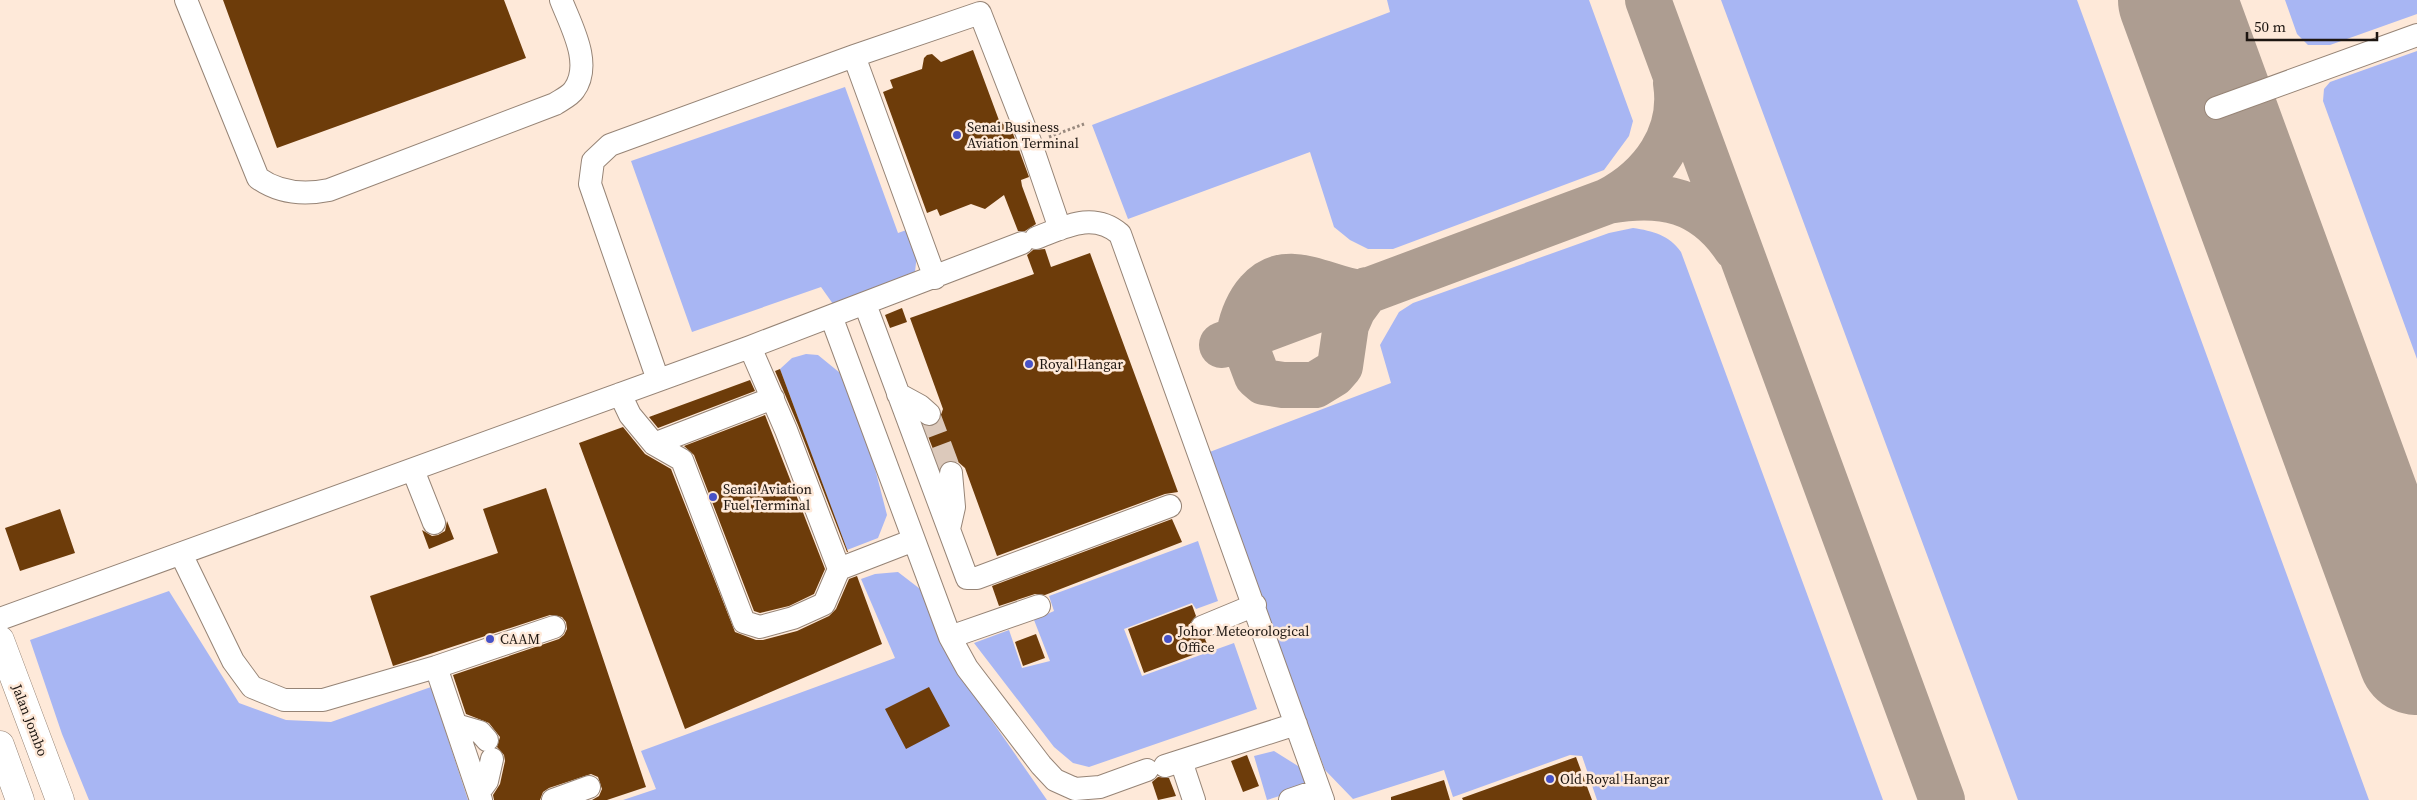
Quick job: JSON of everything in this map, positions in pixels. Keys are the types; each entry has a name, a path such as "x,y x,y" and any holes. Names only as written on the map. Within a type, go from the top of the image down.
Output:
{"main road":[{"name":"Jalan Jombo","path":"0,640 60,800"},
{"path":"0,745 20,800"}],"lane":[{"path":"186,0 258,178 273,189 310,194 329,190 555,104 574,91 581,76 581,58 561,0"},
{"path":"658,380 590,184 593,161 610,145 854,56 980,13 1031,144 1060,229"},
{"path":"2216,108 2417,34"},
{"path":"854,56 935,278"},
{"path":"0,619 865,304 1029,240 1084,221 1098,221 1110,226 1120,234 1255,605 1321,795 1290,800"},
{"path":"865,304 967,578 977,578 1170,506"},
{"path":"831,316 950,637 967,668 1041,765 1055,780 1075,789 1100,787 1296,724"},
{"path":"620,394 630,415 654,444 682,460 744,622 760,628 793,618 824,604 839,569 750,346"},
{"path":"898,394 920,406 929,414"},
{"path":"654,444 772,398"},
{"path":"413,470 434,523"},
{"path":"949,532 954,507 951,473"},
{"path":"839,569 914,540"},
{"path":"181,554 233,661 252,687 284,700 323,700 554,628"},
{"path":"1202,627 1255,605"},
{"path":"950,637 1039,606"},
{"path":"436,666 480,796"},
{"path":"456,725 480,732 489,750 487,781 480,796"},
{"path":"1164,765 1194,800"},
{"path":"553,800 588,787"}],"path":[{"path":"1031,144 1084,124"}],"shaded area":[{"path":"1387,0 1589,0 1633,121 1629,136 1604,170 1393,249 1368,249 1350,240 1334,227 1310,152 1128,219 1092,125 1390,12"},
{"path":"1721,0 2077,0 2369,800 2018,800"},
{"path":"2285,0 2417,0 2417,14 2330,45 2308,45 2297,34"},
{"path":"2417,51 2417,359 2323,101 2324,89 2330,82"},
{"path":"845,87 898,233 912,228 918,245 915,272 833,304 821,287 692,332 631,161"},
{"path":"1633,228 1666,238 1681,252 1883,800 1597,800 1582,756 1570,755 1453,797 1444,770 1353,799 1325,770 1207,453 1391,383 1380,345 1399,312 1413,303 1609,233"},
{"path":"806,354 818,355 845,377 861,414 887,515 878,538 847,550 780,369 792,358"},
{"path":"1198,541 1218,601 1196,609 1192,603 1124,629 1142,676 1234,643 1257,709 1089,767 1073,763 1054,747 974,643 1009,630 1022,668 1050,661 1034,620 1054,611 1049,596"},
{"path":"898,572 924,592 953,665 1047,800 623,800 656,789 641,751 895,658 861,579 875,574"},
{"path":"169,591 239,703 286,720 331,722 431,687 468,800 89,800 62,734 30,640"},
{"path":"1274,751 1306,771 1311,786 1267,800 1254,756"}],"building":[{"path":"223,0 504,0 526,58 277,148"},
{"name":"Senai Business Aviation Terminal","path":"973,50 1000,123 1008,120 1029,177 1021,180 1036,224 1025,231 1018,231 1004,195 985,209 971,204 940,216 937,209 927,213 883,92 893,88 890,80 922,69 924,58 927,55 932,54 941,62"},
{"name":"Royal Hangar","path":"1045,249 1051,267 1090,253 1178,492 1165,494 997,556 965,468 957,461 950,460 940,467 924,426 933,427 938,423 943,409 910,318 1034,274 1027,255 1033,250"},
{"path":"902,308 907,322 890,328 885,315"},
{"path":"780,369 848,552 775,371"},
{"path":"750,380 755,391 658,428 649,417"},
{"path":"765,415 825,569 814,594 789,606 760,613 754,611 694,455 684,446"},
{"path":"623,427 645,454 671,469 735,632 756,640 763,640 797,631 829,616 836,609 849,579 857,576 882,644 685,729 579,443"},
{"name":"CAAM","path":"546,488 646,787 607,800 592,800 599,796 602,789 598,777 591,774 549,788 543,792 540,800 494,800 493,795 500,784 505,761 504,755 497,747 500,737 489,723 466,714 453,675 559,639 567,629 566,622 562,617 550,615 393,666 370,596 498,553 483,509"},
{"path":"60,509 75,553 20,571 5,528"},
{"path":"1172,519 1182,542 1045,595 1035,594 999,606 992,586"},
{"path":"447,521 454,539 429,549 422,530 432,536 438,535 445,531"},
{"name":"Johor Meteorological Office","path":"1192,605 1196,616 1189,625 1190,632 1194,638 1205,639 1209,649 1144,673 1128,629"},
{"path":"1036,634 1045,658 1023,666 1015,642"},
{"path":"929,687 950,726 906,749 885,709"},
{"path":"1247,755 1259,786 1243,792 1231,761"},
{"name":"Old Royal Hangar","path":"1576,757 1592,800 1463,800 1462,798"},
{"path":"1158,777 1169,778 1176,796 1158,800 1152,782"},
{"path":"1444,780 1450,800 1391,800 1391,797"}],"taxiway":[{"path":"1648,0 1942,800"},
{"path":"1222,345 1608,201 1638,180 1661,153 1670,137 1675,120 1677,102 1676,83"},
{"path":"1608,201 1646,197 1680,203 1696,209 1710,219 1724,232 1736,248"},
{"path":"1360,293 1294,277 1281,278 1269,282 1252,300 1244,316 1240,331 1257,376 1264,382 1283,385 1315,385 1333,374 1340,366 1346,325 1353,309 1367,290"}],"runway":[{"path":"2177,0 2417,656"}],"tunnel":[{"path":"929,414 951,473"}],"place":[{"name":"Senai Business Aviation Terminal","path":"957,135"},
{"name":"Royal Hangar","path":"1029,364"},
{"name":"Senai Aviation Fuel Terminal","path":"713,497"},
{"name":"CAAM","path":"490,639"},
{"name":"Johor Meteorological Office","path":"1168,639"},
{"name":"Old Royal Hangar","path":"1550,779"}]}
